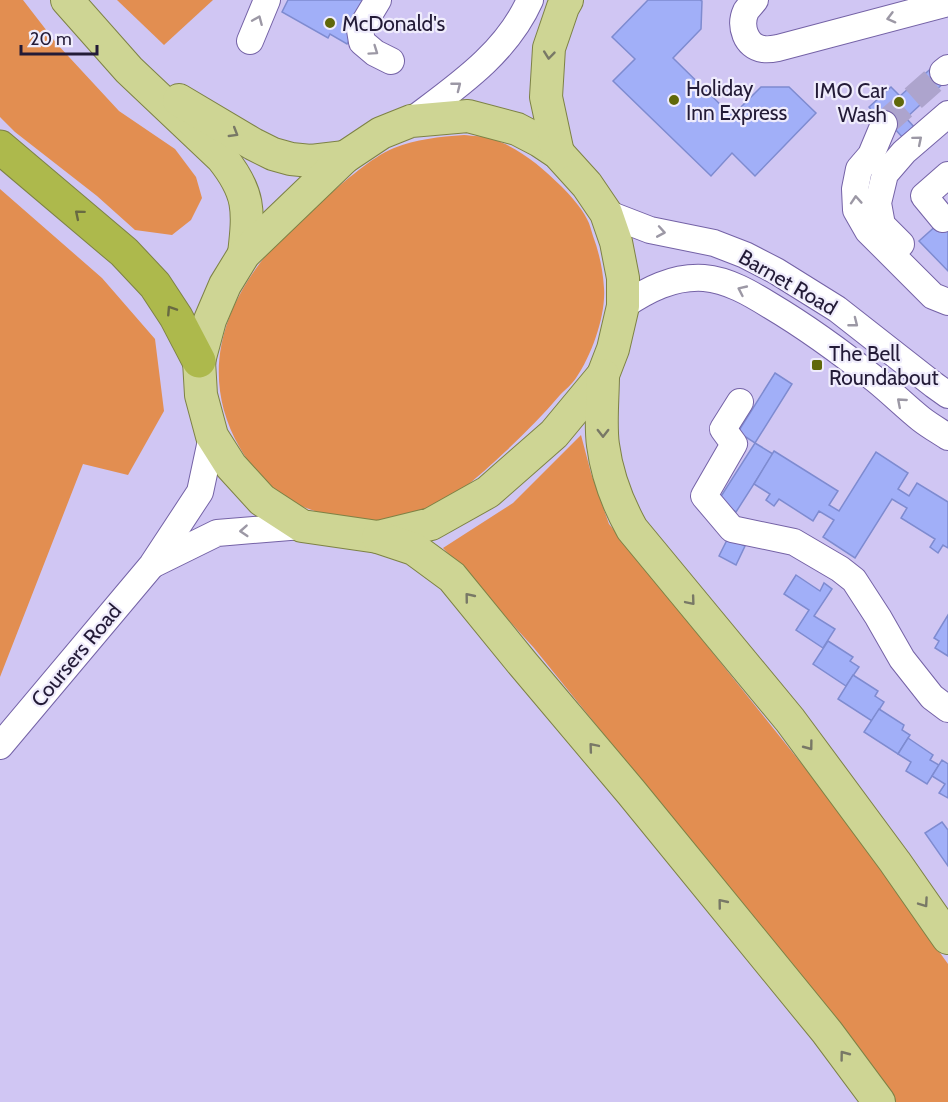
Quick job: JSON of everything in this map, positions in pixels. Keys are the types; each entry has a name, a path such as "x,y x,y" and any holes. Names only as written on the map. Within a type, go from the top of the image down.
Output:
{"highway":[{"path":"0,147 124,252 155,285 176,317 199,361"}],"main road":[{"path":"67,0 129,70 222,158 234,173 247,202 248,223 244,254"},
{"path":"558,153 546,97 549,48 567,0"},
{"path":"129,70 273,154 311,161 345,157"},
{"path":"378,537 431,524 488,492 554,434 603,375 613,349 623,306 623,278 616,242 606,213 587,185 558,153 517,129 468,116 411,121 381,133 345,157 244,254 225,285 210,320 199,361 201,395 212,436 231,466 262,500 302,526 378,537 414,549 452,577 812,1013 879,1102"},
{"path":"603,375 602,443 604,454 619,506 632,529 790,720 948,938"}],"street":[{"path":"250,41 267,0"},
{"path":"378,0 360,30 362,42 375,54 391,61"},
{"path":"411,121 477,70 503,43 526,10 530,0"},
{"path":"755,0 746,11 743,24 746,38 754,46 763,50 948,3"},
{"path":"915,277 905,248 882,225 878,203 885,174 904,152 948,114"},
{"path":"884,123 871,155 859,169 855,189 856,210 868,231 933,296 948,302"},
{"path":"943,219 924,196 948,175"},
{"name":"Barnet Road","path":"606,213 650,230 714,243 745,255 776,271 837,309 948,395"},
{"name":"Barnet Road","path":"623,306 644,293 679,279 722,280 781,312 837,350 923,420 948,437"},
{"path":"740,402 723,429 735,444 704,496 732,529 794,542 840,569 854,580 878,616 902,659 932,697 948,709"},
{"name":"Coursers Road","path":"0,746 152,565 200,492 212,436"},
{"name":"Coursers Road","path":"152,565 217,532 302,526"}],"shaded area":[{"path":"0,0 23,0 57,44 119,111 175,149 196,177 202,198 191,220 172,235 135,230 97,196 15,132 0,117"},
{"path":"117,0 213,0 164,45"},
{"path":"464,135 493,139 521,153 554,179 572,197 585,215 599,255 604,288 603,310 597,334 587,358 573,382 496,460 451,497 427,511 387,521 361,521 335,517 298,505 269,485 253,468 240,448 226,417 219,386 220,356 226,327 237,299 273,247 295,224 367,164 385,152 411,142"},
{"path":"0,189 102,278 155,339 164,411 128,475 83,464 0,677"},
{"path":"581,435 591,473 609,524 833,803 948,964 948,1102 895,1102 829,1013 534,648 443,548 513,503"}],"building":[{"name":"McDonald's","path":"288,0 372,0 347,44 330,34 328,38 282,12"},
{"name":"Holiday Inn Express","path":"648,0 702,1 701,29 673,58 732,116 761,87 789,87 816,113 755,176 732,153 711,176 613,81 635,59 612,37"},
{"name":"IMO Car Wash","path":"936,64 948,79 906,118 915,128 903,138 895,129 891,132 869,107 891,87 900,96"},
{"path":"948,215 948,271 919,241"},
{"path":"775,373 792,384 755,443 738,432"},
{"path":"755,443 773,454 736,512 718,501"},
{"path":"774,451 838,491 829,505 839,511 876,452 908,473 898,489 909,496 917,483 948,502 948,548 943,545 938,553 930,547 935,539 901,518 907,508 892,499 855,558 823,537 834,520 819,511 813,521 779,499 774,506 766,500 770,494 754,484"},
{"path":"728,538 745,546 736,565 719,556"},
{"path":"796,575 820,591 824,583 832,589 814,616 835,629 823,648 796,630 809,610 784,594"},
{"path":"948,615 948,656 935,648 939,641 934,638"},
{"path":"828,641 853,657 850,661 859,667 846,686 813,664"},
{"path":"853,675 878,691 875,696 884,702 872,721 838,699"},
{"path":"879,709 904,725 902,730 910,735 898,754 864,732"},
{"path":"908,738 933,755 930,760 939,765 927,784 906,771 911,762 898,754"},
{"path":"942,760 948,764 948,798 939,793 945,784 932,776"},
{"path":"942,822 948,830 948,866 925,833"}],"tunnel":[{"path":"884,124 943,72"}],"place":[{"name":"McDonald's","path":"330,23"},
{"name":"Holiday Inn Express","path":"674,100"},
{"name":"IMO Car Wash","path":"899,102"},
{"name":"The Bell Roundabout","path":"817,365"}]}
